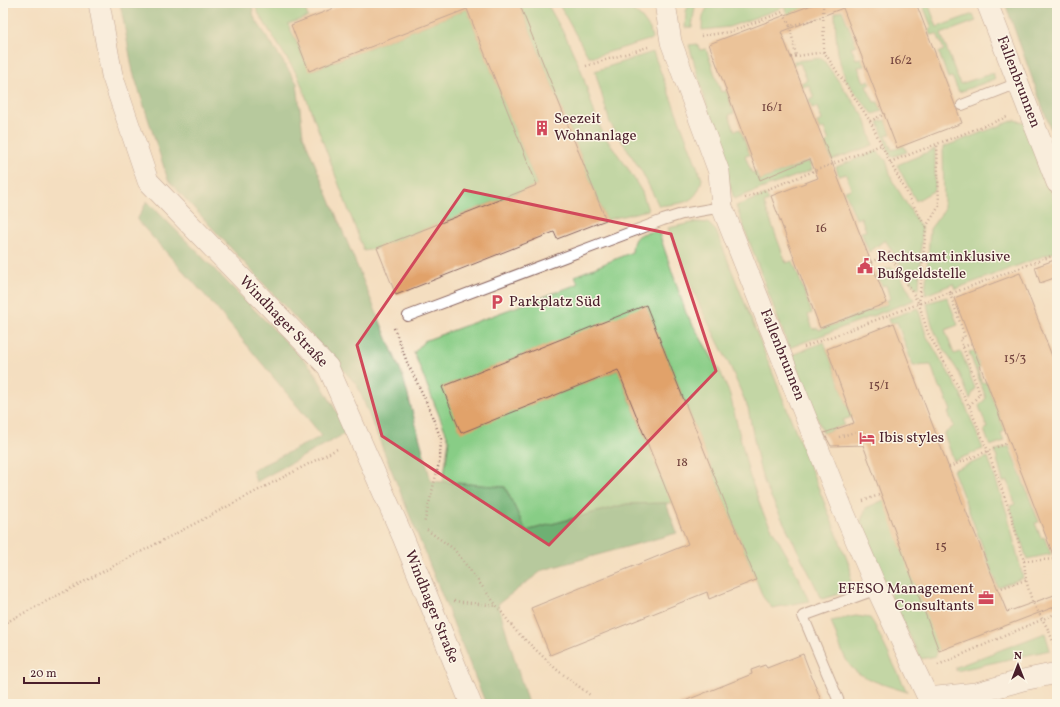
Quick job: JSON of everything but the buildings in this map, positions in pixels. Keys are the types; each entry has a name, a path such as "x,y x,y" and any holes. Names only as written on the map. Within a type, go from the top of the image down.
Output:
{"street":[{"name":"Windhager Straße","path":"99,3 112,75 148,181 328,367 361,437 471,704"},
{"name":"Fallenbrunnen","path":"665,3 671,42 719,172 722,207 842,508 929,701 976,693 1023,680 1057,673"},
{"name":"Fallenbrunnen","path":"987,3 1057,183"}],"lane":[{"path":"962,105 1018,83"},
{"path":"408,316 663,220 682,214 722,207"},
{"path":"840,704 803,616 877,588"}],"path":[{"path":"823,3 824,52 870,120 881,145 926,228"},
{"path":"701,36 729,32 783,12 790,26 796,56"},
{"path":"790,26 823,16"},
{"path":"586,66 655,45"},
{"path":"791,57 824,52"},
{"path":"890,162 1028,108"},
{"path":"870,120 885,114"},
{"path":"919,304 926,228 939,206 937,143"},
{"path":"722,207 881,145"},
{"path":"871,262 889,254 919,304 928,333 969,406 988,451 1011,515 1024,561 1026,580 1032,601 1049,631 1055,647"},
{"path":"782,355 950,292 950,294 1057,254"},
{"path":"950,294 965,337 960,339 980,394 969,406"},
{"path":"408,316 392,324 406,362 428,403 441,439 440,459 423,527 454,549 515,630 556,669 590,695"},
{"path":"963,347 971,344"},
{"path":"3,624 361,437"},
{"path":"949,467 1007,443"},
{"path":"1024,561 1055,559"},
{"path":"998,589 1026,580"},
{"path":"428,598 497,606"},
{"path":"916,673 1057,613"}],"highlighted area":[{"path":"464,190 671,234 716,371 549,545 382,436 357,345"}],"green space":[{"path":"120,3 252,3 254,17 297,83 303,135 403,377 431,481 505,487 526,531 627,504 666,503 677,533 543,570 498,604 528,704 486,704 357,385 168,180 133,72"},
{"path":"255,3 303,3 308,17 288,24 310,71 467,9 537,185 377,248 364,251 298,76 257,11"},
{"path":"519,3 546,3 549,7 567,39 581,70 597,121 605,137 627,167 642,192 648,210 606,220"},
{"path":"558,3 624,3 642,18 650,29 652,39 596,56 588,56"},
{"path":"690,3 698,3 695,7 692,27 685,28 686,11"},
{"path":"711,3 816,3 788,15 784,7 729,27 702,30 702,22 706,9"},
{"path":"922,3 928,3 937,27 973,14 976,21 941,34 960,84 993,73 995,79 959,92 952,77 948,78 939,53 944,50 937,34 930,35 929,30 932,28"},
{"path":"1005,3 1057,3 1057,147"},
{"path":"842,10 856,45 851,47 856,59 861,58 864,66 858,67 864,82 869,80 871,84 866,86 874,102 878,102 882,111 873,114 854,92 845,77 838,53 835,21 835,13"},
{"path":"697,44 700,50 706,49 721,92 726,91 734,113 729,115 735,131 740,129 750,155 745,156 752,173 756,172 759,181 809,161 812,170 734,199 689,45"},
{"path":"653,52 702,179 700,188 692,198 681,203 659,206 642,172 610,123 595,71"},
{"path":"822,58 865,118 873,145 832,160 825,144 829,141 824,128 820,130 817,122 822,120 817,107 812,108 809,100 814,98 809,85 802,87 801,83 807,80 800,63 794,65 794,61"},
{"path":"886,120 891,134 886,135 892,150 904,146 907,152 891,157 878,122"},
{"path":"1015,120 1026,123 1057,209 1057,251 955,289 953,284 925,295 930,229 944,210 943,147"},
{"path":"935,149 935,190 916,201 897,165"},
{"path":"877,151 886,160 892,180 922,229 919,289 915,287 885,240 869,252 861,232 866,231 861,217 856,219 845,191 851,189 846,174 839,176 836,167"},
{"path":"766,195 769,201 764,203 786,263 793,261 812,313 808,315 813,329 818,328 819,330 888,304 887,300 890,299 886,285 882,286 876,273 892,267 900,275 914,300 789,348 736,206"},
{"path":"147,201 312,368 348,432 256,482 252,470 322,436 212,303 137,220"},
{"path":"697,222 708,223 716,231 850,567 851,575 848,586 841,593 836,595 822,599 765,485 759,465 748,408 731,368 699,304 668,228"},
{"path":"658,230 686,313 721,373 730,395 749,474 763,513 792,564 809,601 772,608 763,597 646,306 443,387 461,432 618,370 672,503 627,504 526,531 505,487 443,482 449,440 414,353 424,341 578,284 575,276 632,252 634,241 639,235"},
{"path":"947,297 958,325 945,330 954,354 961,352 975,388 970,399 959,373 935,332 929,314 927,303"},
{"path":"918,308 926,335 960,392 983,449 954,461 944,434 954,426 948,413 951,411 942,388 939,388 931,365 913,366 897,322 890,324 888,319"},
{"path":"824,342 852,417 843,420 844,425 823,433 792,355"},
{"path":"974,351 980,368 977,369 982,383 986,382 1005,431 1001,433 1004,441 990,446 984,430 987,428 979,406 986,398 969,352"},
{"path":"1009,446 1039,522 1035,523 1041,538 1044,537 1051,554 1027,559 1010,506 1015,504 1008,481 1003,482 995,451"},
{"path":"988,457 1007,513 1023,578 998,587 953,470"},
{"path":"884,500 939,649 936,652 936,656 921,659 896,608 861,521 866,508"},
{"path":"856,616 870,618 907,692 864,677 849,664 843,653 831,621"},
{"path":"1045,633 1050,650 956,671 956,667"}],"place":[{"name":"Seezeit Wohnanlage","path":"542,128"},
{"name":"Rechtsamt inklusive Bußgeldstelle","path":"865,266"},
{"name":"Parkplatz Süd","path":"497,302"},
{"name":"Ibis styles","path":"867,438"},
{"name":"EFESO Management Consultants","path":"986,598"}]}
